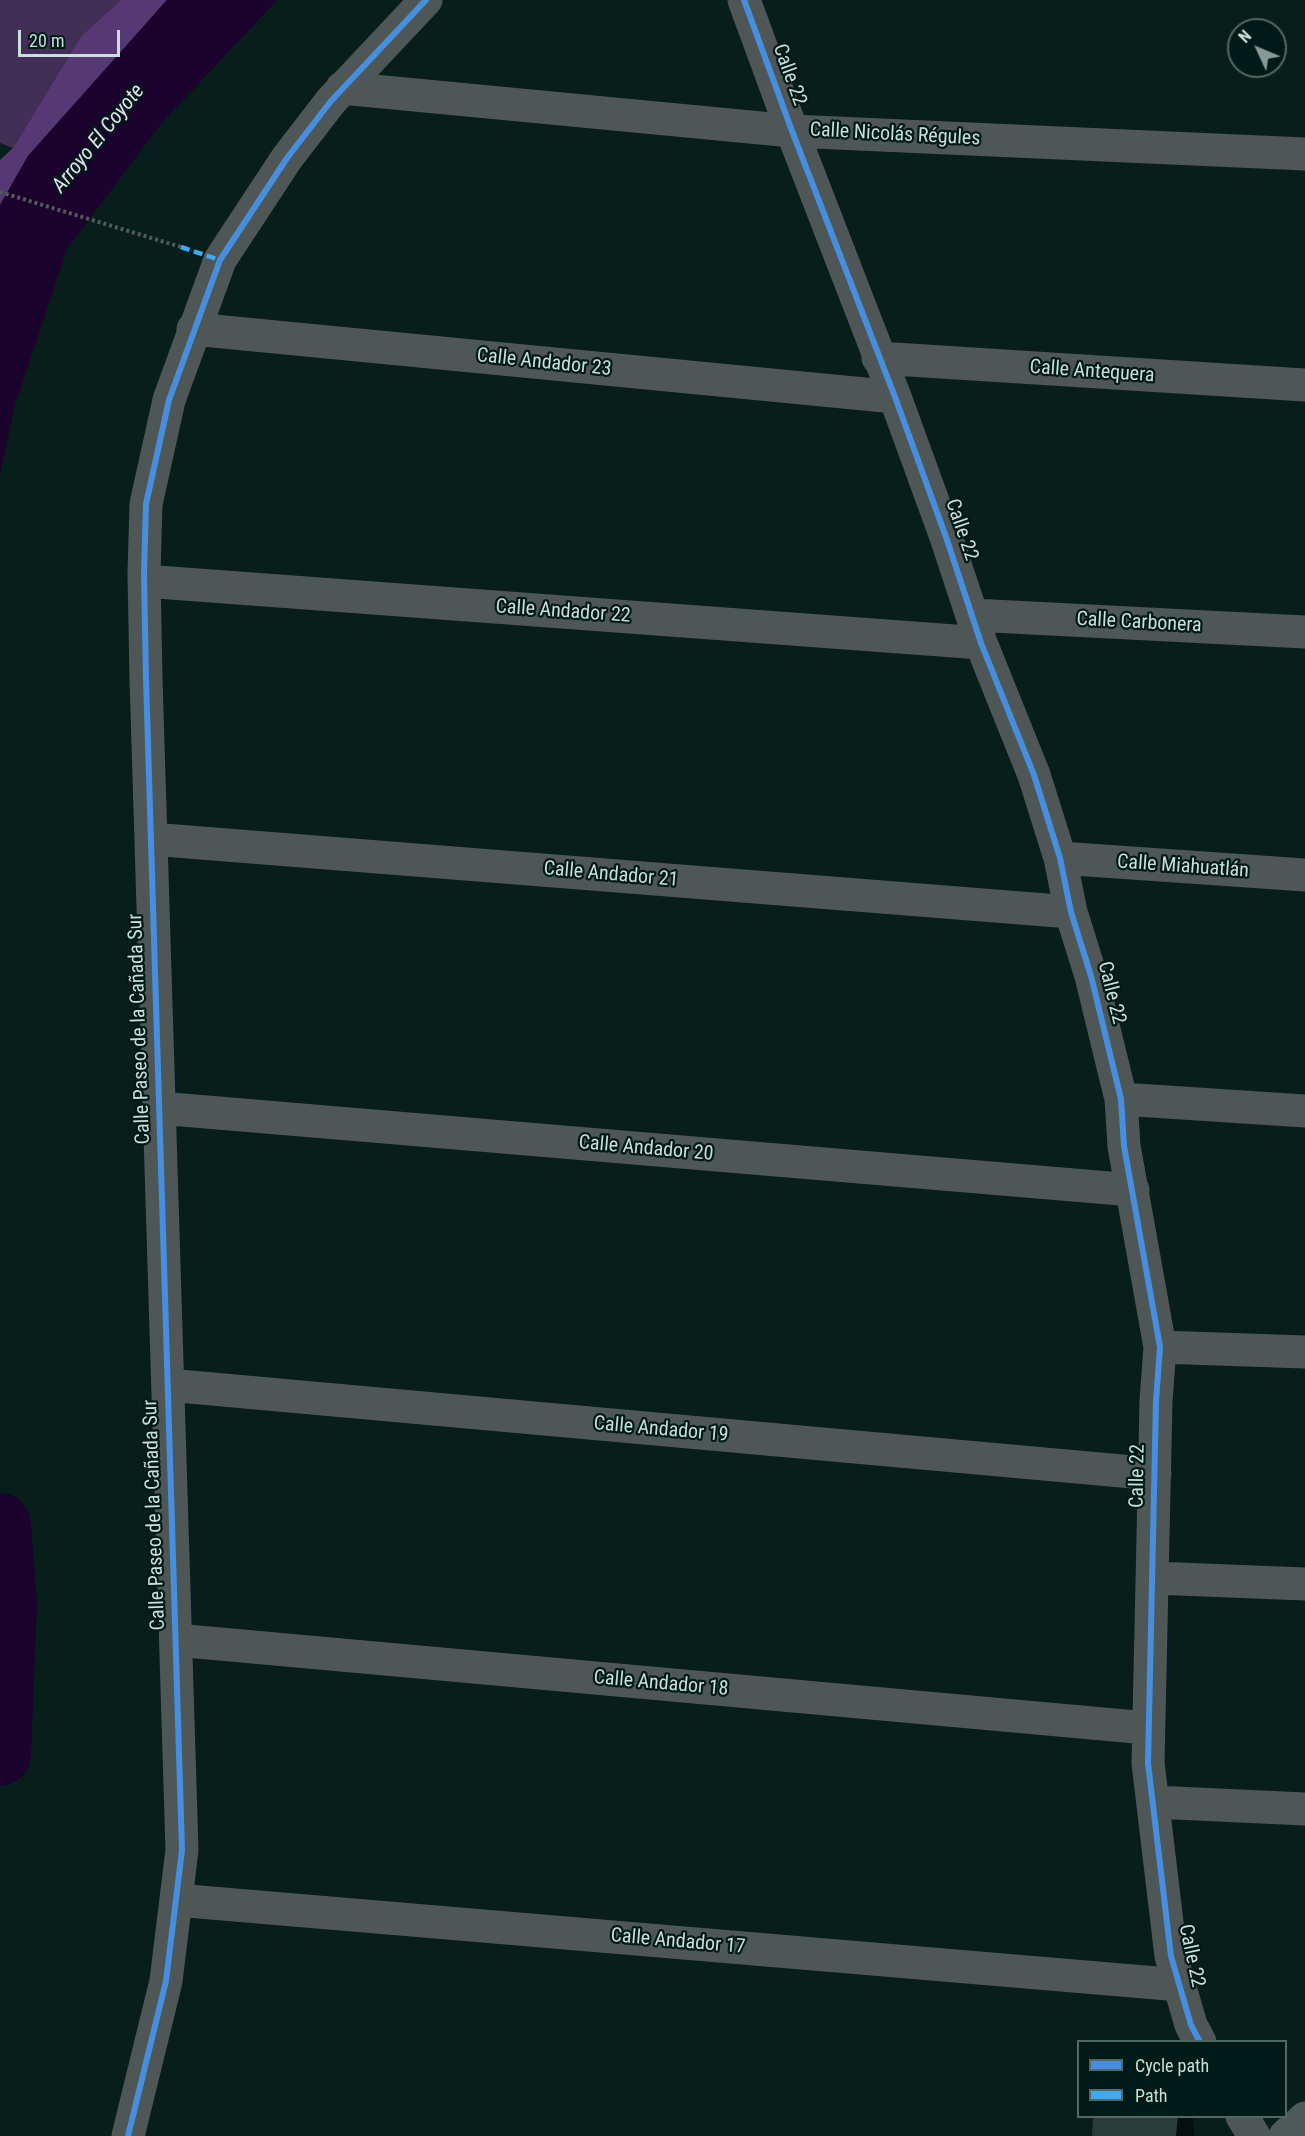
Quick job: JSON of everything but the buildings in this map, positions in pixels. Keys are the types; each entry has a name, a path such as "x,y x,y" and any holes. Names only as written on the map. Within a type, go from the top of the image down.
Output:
{"street":[{"name":"Calle Paseo de la Cañada Sur","path":"128,2136 166,1981 182,1850 144,581 146,504 169,400 220,260 287,158 342,88 426,0"},
{"name":"Calle 22","path":"744,0 878,358 895,397 977,629 1034,775 1060,858 1071,912 1091,976 1121,1099 1124,1146 1160,1347 1154,1578 1147,1728 1148,1763 1171,1956 1191,2025 1199,2040"},
{"name":"Calle Nicolás Régules","path":"342,88 792,131 1305,154"},
{"name":"Calle Andador 23","path":"193,329 895,397"},
{"name":"Calle Antequera","path":"878,358 1305,385"},
{"name":"Calle Andador 22","path":"144,581 977,629"},
{"name":"Calle Carbonera","path":"977,629 1305,632"},
{"name":"Calle Andador 21","path":"151,839 1071,912"},
{"name":"Calle Miahuatlán","path":"1060,858 1305,875"},
{"path":"1121,1099 1305,1112"},
{"name":"Calle Andador 20","path":"159,1108 1133,1190"},
{"path":"1160,1347 1305,1352"},
{"name":"Calle Andador 19","path":"168,1385 1155,1474"},
{"path":"1154,1578 1305,1584"},
{"name":"Calle Andador 18","path":"176,1640 1147,1728"},
{"path":"1154,1802 1305,1809"},
{"name":"Calle Andador 17","path":"176,1900 1180,1985"},
{"path":"1243,2118 1254,2136"},
{"path":"1285,2136 1305,2118"}],"path":[{"path":"0,192 181,248"}],"shaded area":[{"path":"0,0 121,0 81,36 13,148 0,143"},
{"path":"121,0 167,0 28,156 0,205 0,160 13,148 81,36"}],"water":[{"path":"167,0 277,0 160,125 67,249 14,409 0,475 0,205 28,156"}],"waterway":[{"name":"Arroyo El Coyote","path":"0,1524 6,1604 0,1755"}],"marked path":[{"path":"181,247 220,260"}],"cycle path":[{"path":"128,2136 166,1981 182,1850 146,679 144,573 146,504 169,400 220,260 287,158 331,101 426,0"},
{"path":"744,0 895,397 946,537 981,643 1034,775 1060,858 1071,912 1091,976 1121,1099 1124,1146 1160,1347 1156,1401 1148,1763 1171,1956 1191,2025 1199,2040"}]}
